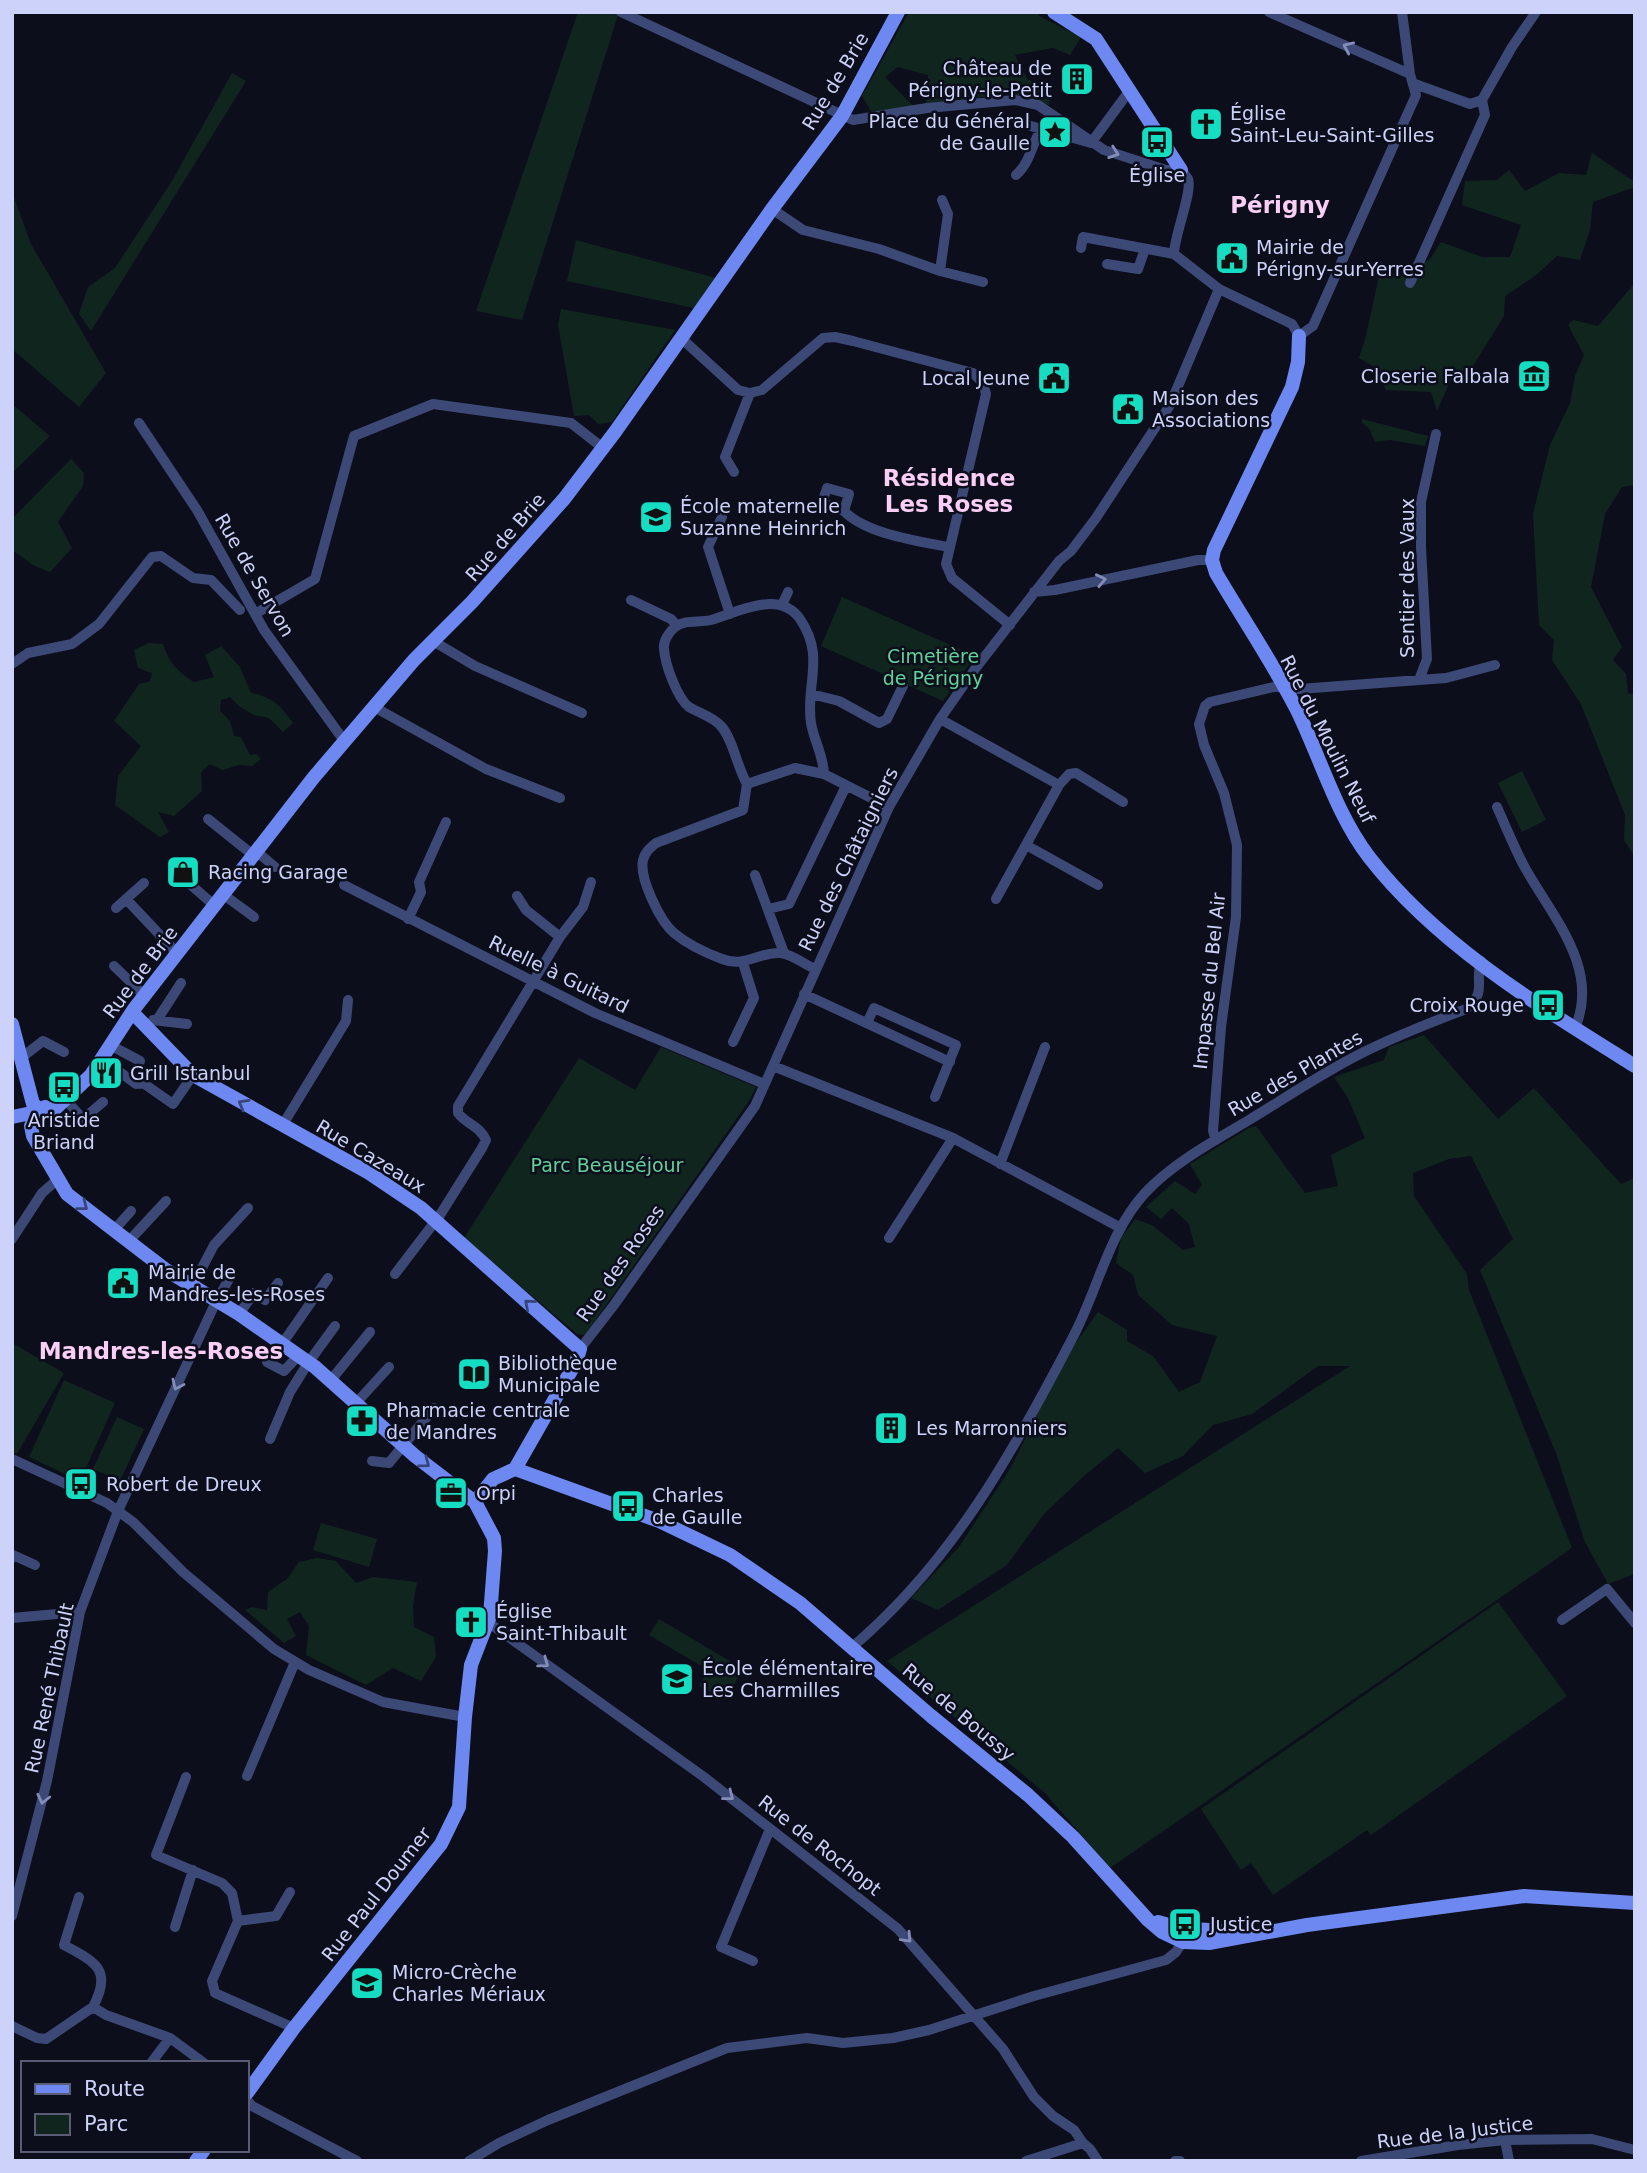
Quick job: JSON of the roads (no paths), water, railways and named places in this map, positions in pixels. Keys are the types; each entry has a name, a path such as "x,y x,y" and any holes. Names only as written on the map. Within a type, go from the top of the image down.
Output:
{"street":[{"path":"621,12 853,120 927,108 1014,100 1038,105 1104,150 1166,170 1181,170"},
{"name":"Rue de Brie","path":"41,1110 53,1109 91,1075 132,1012 314,777 433,641 519,552 603,448 772,209 842,116 898,12"},
{"path":"1054,12 1096,38 1188,179 1189,189 1174,242 1174,254"},
{"path":"1269,12 1471,104 1482,100 1512,47 1536,12"},
{"path":"1299,336 1312,326 1416,95 1402,12"},
{"path":"1017,122 1091,143 1130,90"},
{"path":"1410,284 1485,115 1482,100"},
{"path":"1016,175 1023,168 1041,128"},
{"path":"940,271 948,214 942,201"},
{"path":"772,209 803,230 879,248 940,271 983,282"},
{"path":"1034,592 1198,560 1212,560 1224,528 1288,396 1298,362 1299,336 1292,324 1219,289 1174,254 1083,237 1081,248"},
{"path":"1107,264 1138,270 1145,249"},
{"name":"Rue des Châtaigniers","path":"764,1084 889,807 940,719 1034,592 1096,518 1170,405 1219,289"},
{"path":"681,338 738,390 750,393 762,390 823,338 835,337 853,341 973,373 983,383 986,394 946,564 952,578 1010,625"},
{"path":"734,472 725,457 750,393"},
{"path":"255,614 315,579 354,436 433,404 571,423 603,448"},
{"name":"Rue de Servon","path":"139,423 197,510 264,630 345,742"},
{"name":"Sentier des Vaux","path":"1419,680 1427,659 1421,502 1436,434"},
{"path":"844,511 848,516 877,530 948,547"},
{"path":"722,517 708,547 730,614"},
{"path":"12,664 28,653 72,644 99,624 152,557 162,556 193,578 211,580 240,610"},
{"name":"Rue du Moulin Neuf","path":"1212,560 1216,573 1286,690 1349,828 1370,858 1436,927 1575,1028 1635,1066"},
{"path":"782,605 788,592"},
{"path":"631,600 671,620 677,626"},
{"path":"815,969 784,954 766,955 743,962 722,960 674,933 658,913 642,869 647,850 656,843 743,810 747,784 722,727 689,707 678,695 663,648 666,638 677,626 683,622 708,621 761,604 782,605 799,617 810,640 815,665 811,722 824,758 824,774"},
{"path":"433,641 475,666 582,713"},
{"path":"1286,690 1446,678 1495,665"},
{"path":"811,694 839,701 879,723 887,719 903,686"},
{"name":"Impasse du Bel Air","path":"1216,1140 1213,1131 1221,1027 1236,917 1237,845 1224,793 1204,745 1199,724 1205,706 1210,702 1278,686 1286,690"},
{"path":"374,707 486,769 560,798"},
{"path":"940,719 1059,785"},
{"path":"747,784 795,768 824,774 889,807"},
{"path":"996,899 1059,785 1069,774 1076,773 1123,802"},
{"path":"768,909 789,904 846,786"},
{"path":"1497,807 1523,864 1577,956 1582,984 1580,1013 1575,1028"},
{"path":"208,819 275,867"},
{"path":"408,919 421,892 419,882 446,822"},
{"path":"1026,845 1098,885"},
{"path":"755,875 784,954"},
{"path":"183,878 254,917"},
{"path":"395,1273 436,1221 486,1140 481,1130 462,1119 458,1113 458,1105 561,937 583,907 591,882"},
{"path":"116,908 144,883"},
{"name":"Ruelle à Guitard","path":"344,886 595,1013 764,1084"},
{"path":"517,896 526,910 561,937"},
{"path":"126,899 177,953"},
{"name":"Rue des Plantes","path":"851,1648 880,1624 939,1560 1007,1459 1075,1334 1121,1228 1145,1194 1178,1166 1216,1140 1358,1055 1465,1009 1477,999 1480,988 1480,961"},
{"path":"733,1042 754,998 743,962"},
{"path":"114,966 145,996"},
{"path":"151,1022 181,983"},
{"path":"804,994 950,1062"},
{"path":"282,1126 346,1021 348,1000"},
{"path":"867,1023 874,1008 956,1045 935,1097"},
{"name":"Rue Cazeaux","path":"132,1012 151,1022 193,1075 369,1173 404,1196 436,1221 580,1349"},
{"path":"151,1022 187,1024"},
{"path":"12,1024 33,1104 41,1110"},
{"path":"21,1058 43,1041 64,1052"},
{"path":"110,1045 140,1061"},
{"path":"1000,1164 1045,1047"},
{"path":"101,1058 136,1084 143,1083 173,1104 193,1075"},
{"name":"Rue de Brie","path":"41,1110 101,1058"},
{"path":"772,1066 953,1138 1121,1228"},
{"name":"Rue des Roses","path":"515,1469 576,1362 580,1349 755,1106 764,1084"},
{"path":"65,1100 83,1119 103,1102"},
{"path":"12,1117 41,1110"},
{"path":"41,1110 31,1126 33,1136 67,1194 128,1242 192,1287 239,1314 331,1380 404,1446 475,1502 493,1479 515,1469"},
{"path":"889,1238 953,1138"},
{"path":"12,1239 42,1193 58,1179"},
{"path":"128,1242 166,1201"},
{"path":"192,1287 215,1245 248,1208"},
{"path":"114,1230 131,1211"},
{"name":"Rue René Thibault","path":"13,1911 47,1781 80,1612 118,1511 230,1277"},
{"path":"282,1344 328,1278"},
{"path":"239,1314 254,1293 265,1300 278,1283"},
{"path":"267,1362 284,1371 302,1360 335,1326"},
{"path":"331,1380 370,1332"},
{"path":"270,1439 302,1360"},
{"path":"356,1402 389,1367"},
{"path":"372,1461 389,1463 434,1408"},
{"path":"12,1459 107,1503 133,1522 183,1572 264,1641 295,1662 383,1702 465,1717"},
{"name":"Rue de Boussy","path":"515,1469 659,1521 730,1555 800,1603 1036,1802 1073,1837 1133,1902 1158,1922 1185,1936 1260,1933 1524,1896 1635,1903"},
{"name":"Rue Paul Doumer","path":"248,2092 294,2028 441,1844 459,1807 471,1665 476,1648 489,1623 495,1550 494,1538 475,1502"},
{"path":"12,1558 13,1555 35,1565"},
{"path":"1562,1620 1607,1589 1635,1623"},
{"path":"12,1618 80,1612"},
{"name":"Rue de Rochopt","path":"489,1623 704,1777 898,1929 1003,2049 1034,2097 1053,2116 1074,2130 1083,2143"},
{"path":"247,1776 295,1662"},
{"path":"186,1777 156,1855 222,1883 232,1893 238,1921 212,1981 215,1993 294,2028"},
{"path":"753,1961 722,1947 770,1829"},
{"path":"175,1927 193,1870"},
{"path":"238,1921 276,1916 290,1892"},
{"path":"12,2026 37,2038 46,2039 93,2007 100,1994 100,1970 93,1961 64,1945 79,1897"},
{"path":"469,2161 499,2143 548,2120 727,2048 807,2038 843,2043 870,2042 913,2034 973,2014 1166,1960 1176,1952 1185,1936"},
{"path":"93,2007 106,2015 170,2038 201,2061"},
{"path":"153,2061 170,2038"},
{"path":"248,2101 357,2161"},
{"name":"Rue de la Justice","path":"1361,2161 1505,2140 1592,2139 1635,2150"},
{"path":"1505,2140 1509,2161"},
{"path":"1026,2161 1083,2143 1098,2161"}],"place":[{"name":"Château de Périgny-le-Petit","path":"1077,79"},
{"name":"Église Saint-Leu-Saint-Gilles","path":"1206,124"},
{"name":"Place du Général de Gaulle","path":"1055,132"},
{"name":"Église","path":"1157,142"},
{"name":"Mairie de Périgny-sur-Yerres","path":"1232,258"},
{"name":"Closerie Falbala","path":"1534,376"},
{"name":"Local Jeune","path":"1054,378"},
{"name":"Maison des Associations","path":"1128,409"},
{"name":"École maternelle Suzanne Heinrich","path":"656,517"},
{"name":"Racing Garage","path":"183,872"},
{"name":"Croix Rouge","path":"1548,1005"},
{"name":"Grill Istanbul","path":"106,1073"},
{"name":"Aristide Briand","path":"64,1087"},
{"name":"Mairie de Mandres-les-Roses","path":"123,1283"},
{"name":"Bibliothèque Municipale","path":"474,1374"},
{"name":"Pharmacie centrale de Mandres","path":"362,1421"},
{"name":"Les Marronniers","path":"891,1428"},
{"name":"Robert de Dreux","path":"81,1484"},
{"name":"Orpi","path":"451,1493"},
{"name":"Charles de Gaulle","path":"628,1506"},
{"name":"Église Saint-Thibault","path":"471,1622"},
{"name":"École élémentaire Les Charmilles","path":"677,1679"},
{"name":"Justice","path":"1185,1924"},
{"name":"Micro-Crèche Charles Mériaux","path":"367,1983"}],"district":[{"name":"Périgny","path":"1280,205"},
{"name":"Résidence Les Roses","path":"949,491"},
{"name":"Mandres-les-Roses","path":"161,1351"}],"park label":[{"name":"Cimetière de Périgny","path":"933,667"},
{"name":"Parc Beauséjour","path":"607,1165"}]}
